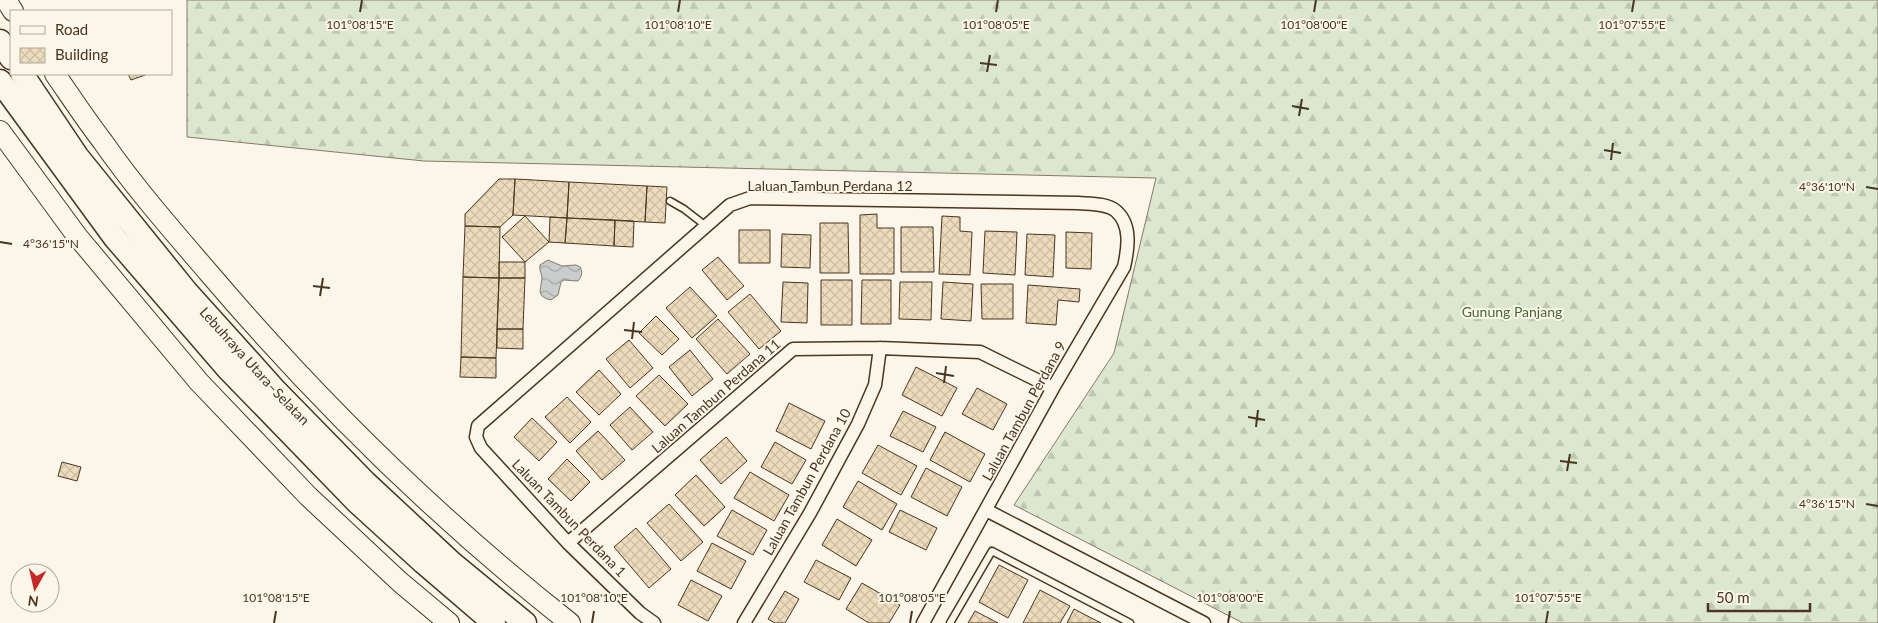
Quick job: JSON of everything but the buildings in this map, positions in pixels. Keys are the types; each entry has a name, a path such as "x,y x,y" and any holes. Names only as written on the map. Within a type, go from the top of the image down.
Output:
{"highway":[{"path":"0,41 10,56"},
{"name":"Lebuhraya Utara–Selatan","path":"23,75 89,171 186,291 276,391 372,489 452,563 525,623"},
{"name":"Lebuhraya Utara–Selatan","path":"0,81 115,238 228,369 357,502 494,623"}],"main road":[{"path":"56,75 104,144 156,211 256,329 325,401 427,502 570,623"},
{"path":"0,131 77,236 199,382 308,496 400,582 449,623"}],"street":[{"name":"Laluan Tambun Perdana 12","path":"478,426 730,205 750,198 1078,203 1098,204 1116,211"},
{"name":"Laluan Tambun Perdana 9","path":"924,623 1053,388 1124,266 1128,248 1127,228 1116,211"},
{"name":"Laluan Tambun Perdana 11","path":"568,543 793,348 880,348 980,352 1053,388"},
{"name":"Laluan Tambun Perdana 10","path":"744,623 810,513 858,424 875,385 880,348"},
{"name":"Laluan Tambun Perdana 1","path":"478,426 476,437 480,448 568,543 640,613 654,623"},
{"path":"986,510 1204,623"}],"lane":[{"path":"670,201 706,226"},
{"path":"950,623 992,551 1130,623"}],"green space":[{"name":"Gunung Panjang","path":"187,0 1878,0 1878,623 1243,623 1014,505 1114,353 1156,178 424,161 187,137"}],"water":[{"path":"548,260 562,266 576,265 580,267 582,272 578,281 564,280 561,282 558,295 551,300 542,296 540,291 542,277 540,265"}]}
